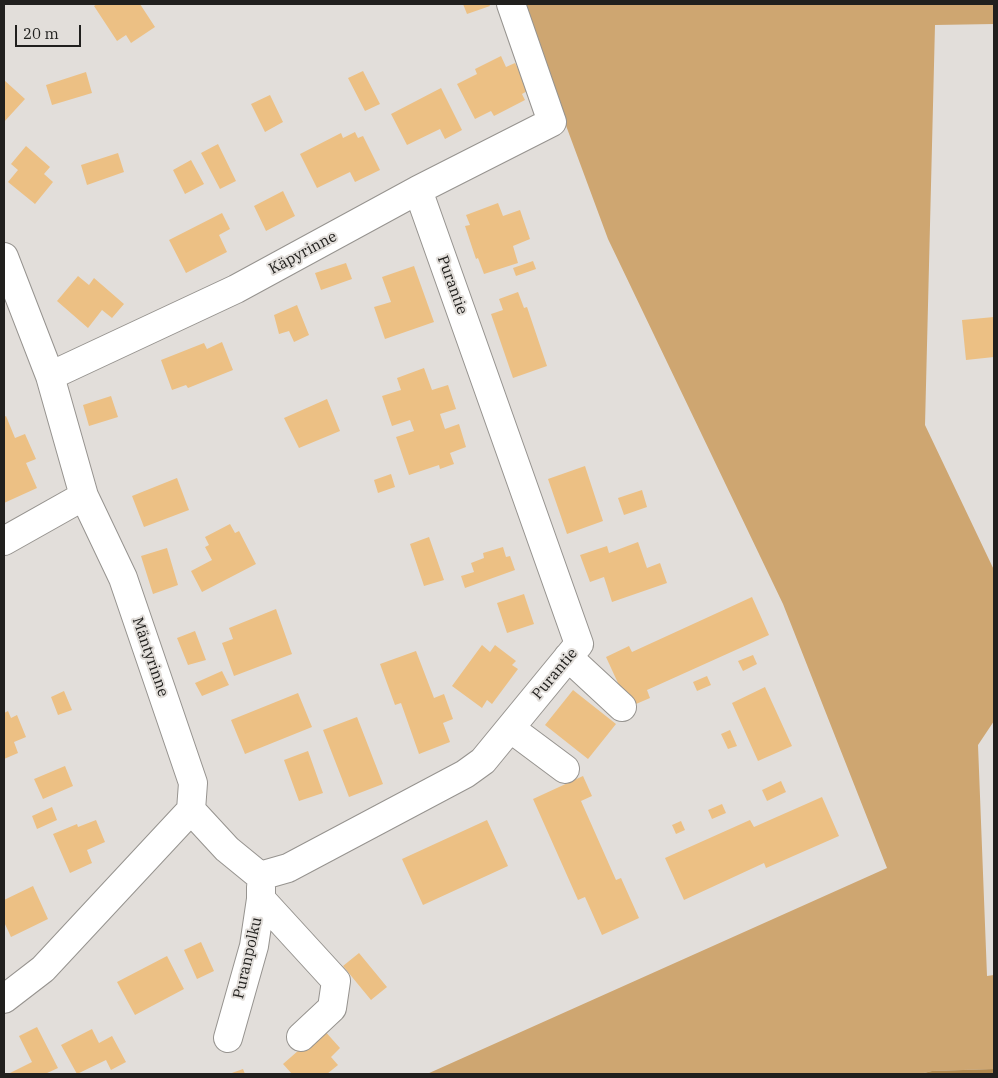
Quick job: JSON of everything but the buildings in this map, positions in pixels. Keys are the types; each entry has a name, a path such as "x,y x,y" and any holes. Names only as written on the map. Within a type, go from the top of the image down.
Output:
{"street":[{"name":"Käpyrinne","path":"50,376 236,289 418,190 552,122 511,4"},
{"name":"Purantie","path":"261,887 288,868 465,774 483,761 579,644 418,190"},
{"name":"Mäntyrinne","path":"4,257 50,376 84,496 123,578 190,773 193,783 191,810"},
{"path":"4,541 84,496"},
{"path":"568,657 622,707"},
{"path":"510,728 565,769"},
{"path":"4,999 43,969 191,810 261,887 336,981 332,1008 301,1037"},
{"name":"Puranpolku","path":"228,1038 254,946 261,887"}],"shaded area":[{"path":"521,4 994,4 994,24 935,25 925,425 994,570 994,721 978,745 987,976 994,975 994,1069 932,1071 920,1074 427,1074 887,868 783,604 608,239"},
{"path":"994,1069 994,1074 920,1074 932,1071"}]}
